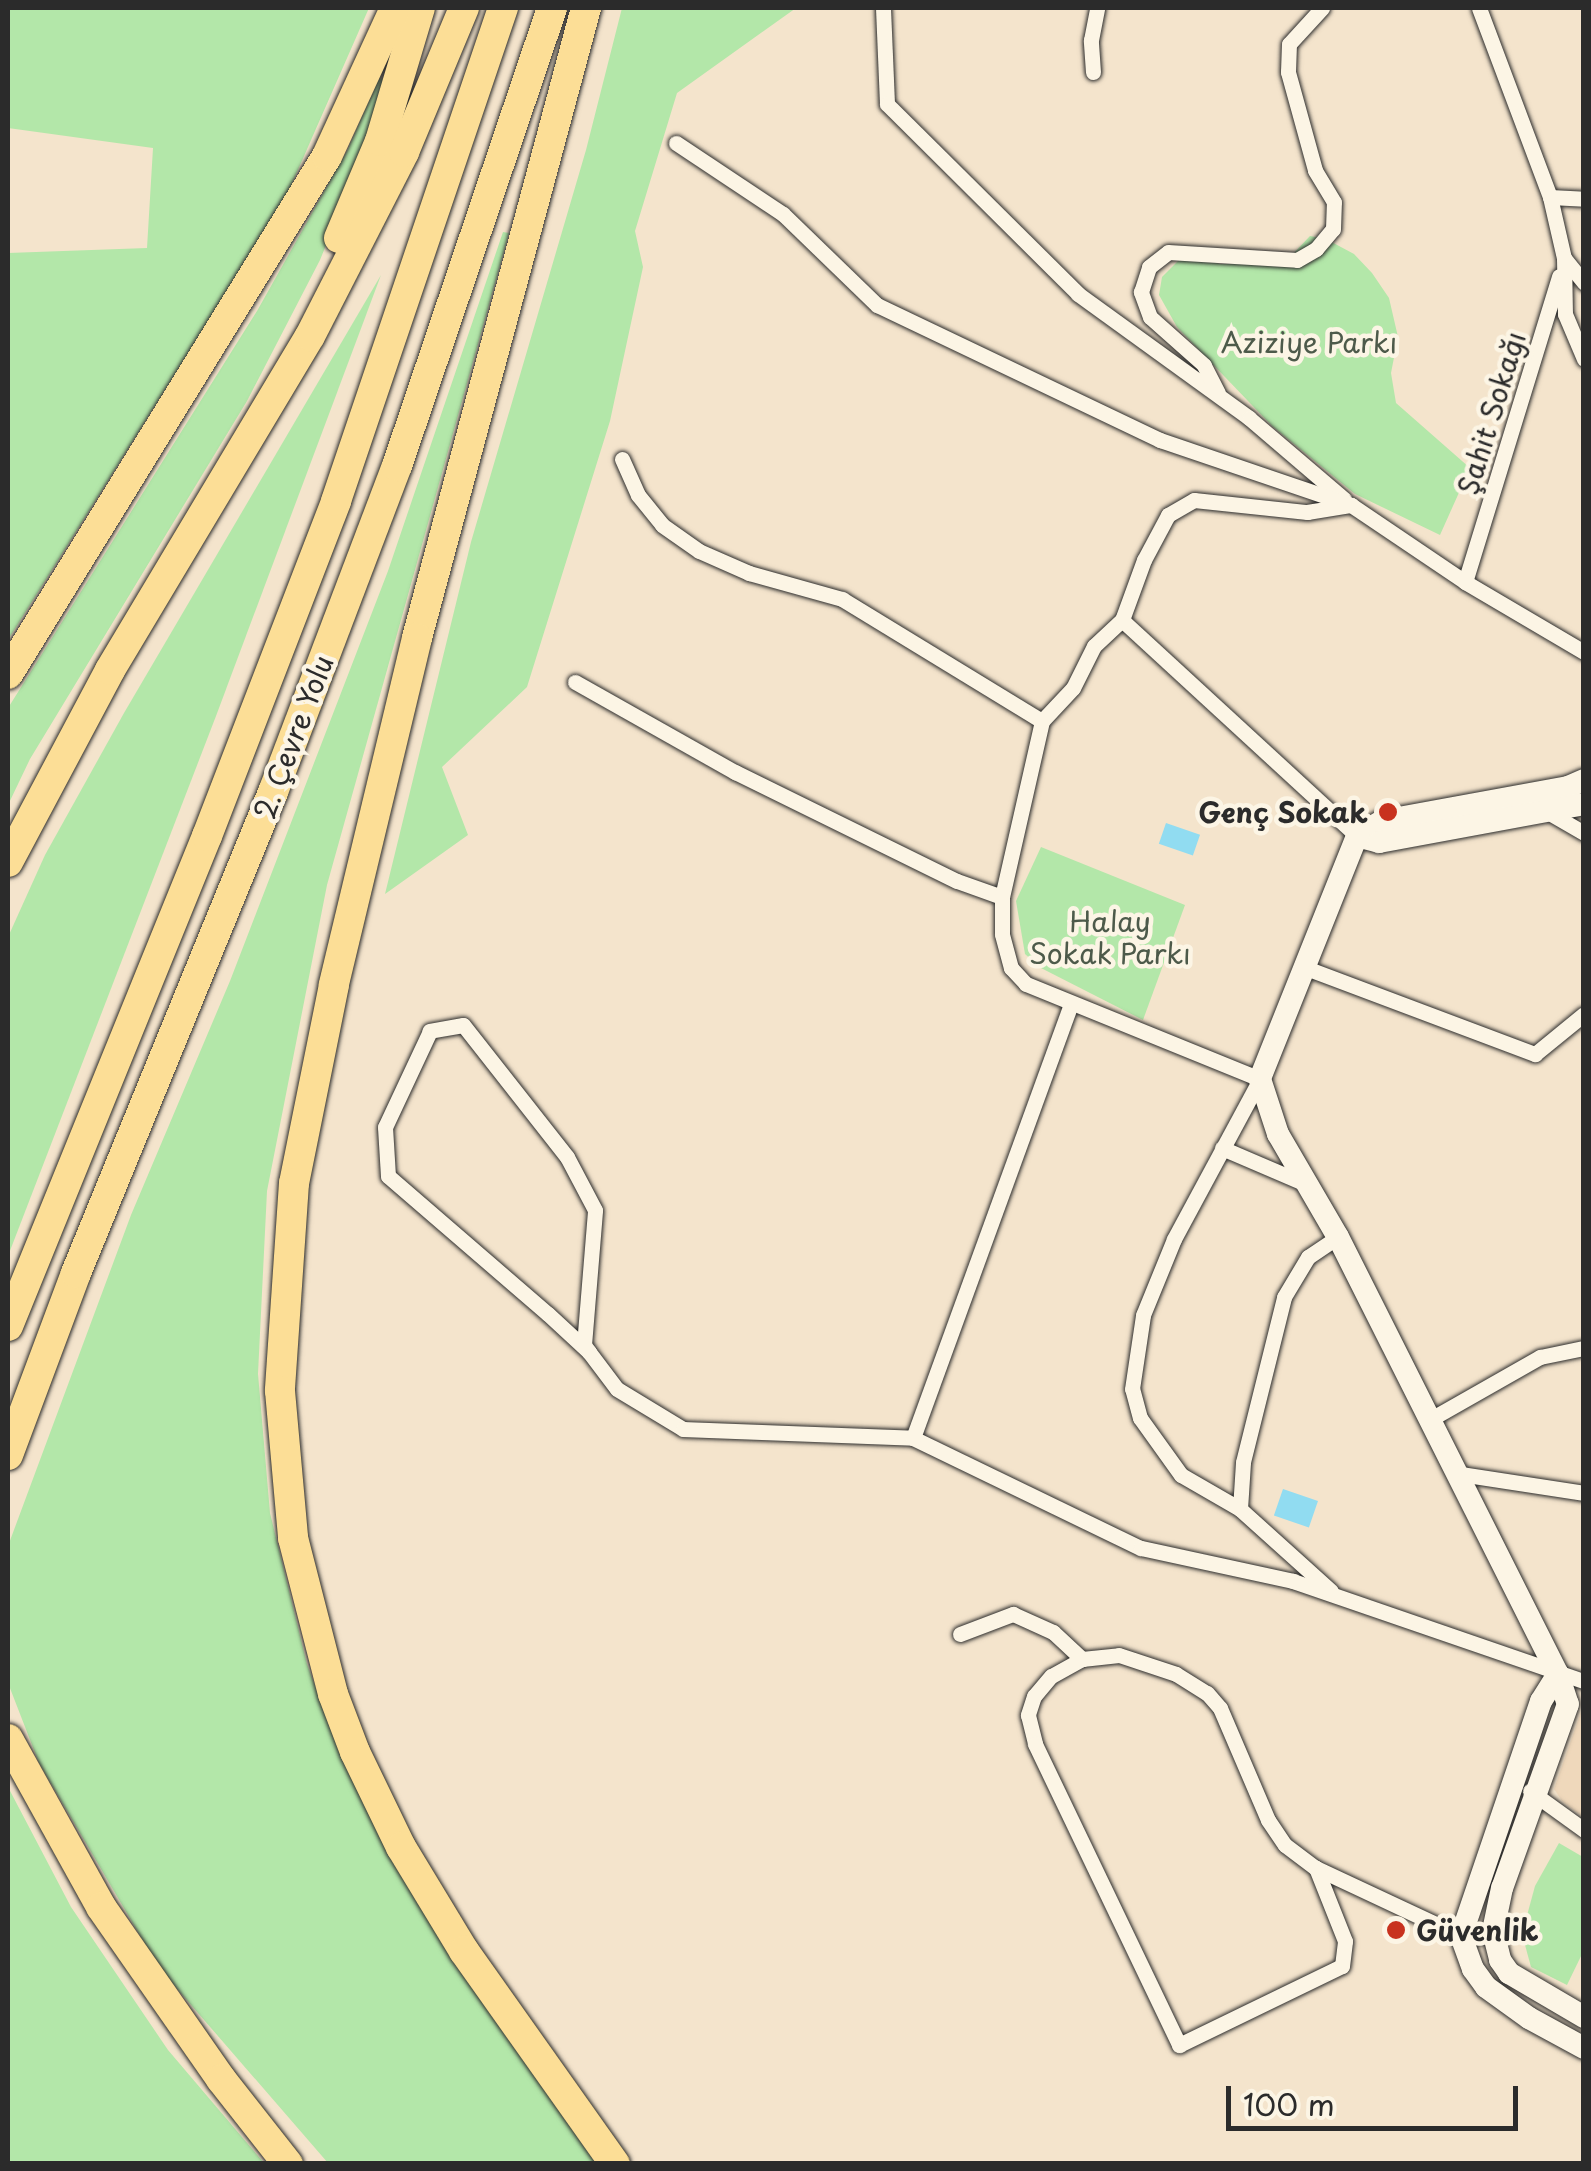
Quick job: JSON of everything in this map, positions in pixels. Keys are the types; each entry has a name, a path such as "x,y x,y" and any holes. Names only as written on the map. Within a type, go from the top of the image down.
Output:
{"highway":[{"path":"8,674 327,156 395,8"},
{"path":"278,394 306,307 380,141 420,8"},
{"path":"8,862 110,670 278,394 404,152 464,8"},
{"name":"2. Çevre Yolu","path":"8,1326 207,836 336,501 503,8"},
{"name":"2. Çevre Yolu","path":"8,1455 102,1208 273,792 397,466 552,8"},
{"path":"586,8 422,620 331,1002 294,1183 280,1391 293,1538 333,1694 356,1752 401,1847 464,1951 615,2164"},
{"path":"8,1739 101,1907 220,2079 288,2164"}],"street":[{"path":"883,8 886,104 1078,294 1220,397 1351,505 1465,582 1584,652"},
{"path":"1092,72 1091,40 1097,8"},
{"path":"1220,397 1204,365 1150,317 1141,292 1150,267 1168,252 1297,260 1316,249 1333,229 1334,202 1315,170 1288,72 1289,44 1322,8"},
{"path":"1479,8 1550,196 1564,258 1565,314 1584,358"},
{"path":"676,142 783,214 877,305 1160,440 1351,505"},
{"path":"1550,196 1584,199"},
{"path":"1564,258 1584,282"},
{"name":"Şahit Sokağı","path":"1465,582 1564,258"},
{"path":"622,459 638,495 662,525 699,551 748,573 842,600 1042,721"},
{"path":"1260,1079 1026,984 1010,968 1002,934 1002,898 1042,721 1073,688 1094,646 1122,620 1144,560 1168,515 1194,500 1307,512 1351,505"},
{"path":"1122,620 1356,836 1379,842 1584,804"},
{"path":"575,682 736,772 1002,898"},
{"path":"1334,1593 1240,1509 1182,1475 1140,1418 1132,1389 1143,1316 1174,1239 1260,1079 1356,836 1382,821 1568,787 1584,780"},
{"path":"1546,811 1584,833"},
{"path":"1306,968 1535,1054 1584,1014"},
{"path":"913,1438 1070,1004"},
{"path":"589,1352 388,1176 385,1126 430,1031 463,1025 567,1157 595,1210 584,1345 617,1389 683,1428 913,1438 1142,1548 1334,1593 1584,1681"},
{"path":"1260,1079 1266,1107 1338,1237 1558,1674 1568,1704 1498,1900 1494,1936 1510,1973 1584,2017"},
{"path":"1222,1148 1306,1184"},
{"path":"1240,1509 1243,1462 1284,1297 1308,1257 1338,1237"},
{"path":"1430,1420 1540,1358 1584,1348"},
{"path":"1454,1473 1584,1493"},
{"path":"960,1634 1013,1614 1053,1632 1082,1660"},
{"path":"1316,1868 1346,1941 1342,1966 1179,2045 1035,1744 1028,1715 1034,1696 1052,1676 1082,1660 1119,1655 1176,1674 1207,1693 1235,1738 1268,1820 1286,1845 1316,1868 1461,1936 1494,1936"},
{"path":"1558,1674 1541,1701 1461,1936 1473,1969 1486,1987 1529,2018 1584,2048"},
{"path":"1512,1782 1536,1794 1584,1830"}],"shaded area":[{"path":"1583,1706 1583,1817 1562,1801 1554,1789"}],"green space":[{"path":"8,8 369,8 286,197 8,640 8,253 147,248 153,148 8,128"},
{"path":"622,8 796,8 677,93 635,231 643,267 610,421 527,687 442,767 468,835 385,894 471,542 586,150"},
{"path":"379,78 388,81 320,260 247,401 30,759 8,805 8,708 257,311 348,149"},
{"path":"503,232 509,233 327,885 267,1191 258,1374 270,1513 307,1664 333,1735 601,2163 328,2163 159,1968 39,1763 8,1683 8,1546 131,1215 230,981 388,571"},
{"name":"Aziziye Parkı","path":"1310,236 1326,239 1354,254 1372,273 1389,298 1398,337 1391,373 1396,403 1470,468 1440,535 1355,494 1272,426 1177,327 1159,295 1162,277 1178,261 1196,255 1220,264 1276,263 1289,258"},
{"path":"381,275 8,1256 8,937 45,855 124,713"},
{"name":"Halay Sokak Parkı","path":"1041,847 1185,905 1143,1020 1041,968 1025,954 1016,901"},
{"path":"8,1787 71,1907 168,2050 264,2163 8,2163"},
{"path":"1559,1843 1583,1857 1583,1952 1567,1985 1531,1967 1522,1934 1535,1886"}],"water":[{"path":"1166,823 1200,835 1193,856 1159,844"},
{"path":"1283,1489 1318,1501 1309,1528 1274,1515"}],"place":[{"name":"Genç Sokak","path":"1388,812"},
{"name":"Güvenlik","path":"1396,1930"}]}
